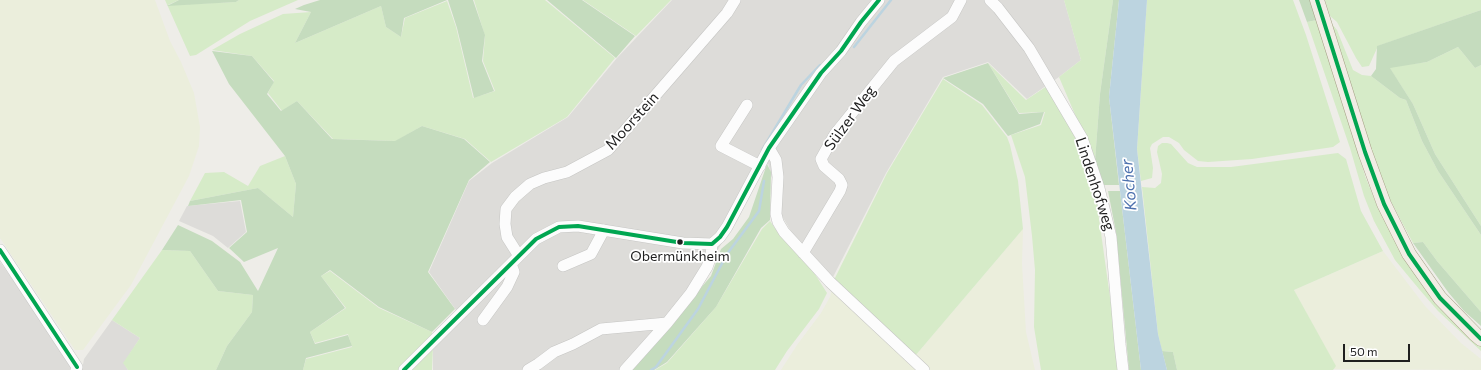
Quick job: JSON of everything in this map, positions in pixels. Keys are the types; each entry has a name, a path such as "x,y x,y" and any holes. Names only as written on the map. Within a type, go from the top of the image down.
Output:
{"main road":[{"path":"1317,0 1365,152 1384,204 1409,254 1440,298 1481,339"}],"street":[{"name":"Moorstein","path":"519,256 507,237 504,224 506,209 515,197 530,184 544,178 567,172 608,150 727,13 735,0"},
{"path":"404,370 536,239 559,227 578,226 683,243 712,244 720,237 727,227 769,148 821,73 841,51 861,22 879,0"},
{"name":"Sülzer Weg","path":"803,253 840,191 842,185 839,179 824,166 821,159 835,134 894,61 952,17 960,0"},
{"name":"Lindenhofweg","path":"990,0 1029,48 1082,138 1099,188 1112,237 1123,370"},
{"path":"747,105 721,146 760,166"},
{"path":"769,148 776,160 778,177 776,214 778,222 784,232 830,282 924,370"},
{"path":"563,266 591,254 604,230"},
{"path":"625,370 667,323 691,293 711,256 712,244"},
{"path":"0,250 76,369"},
{"path":"483,320 507,287 514,272 511,264"},
{"path":"528,370 554,352 601,329 667,323"}],"shaded area":[{"path":"672,0 1064,0 1081,60 1027,99 988,62 943,77 886,173 832,279 796,240 781,214 768,163 719,248 663,330 620,370 433,370 433,333 456,310 429,272 469,181 492,163 568,117 617,58"},
{"path":"240,201 246,232 228,248 213,236 179,221 187,206"},
{"path":"0,262 78,370 0,370"},
{"path":"112,320 140,338 124,363 128,370 82,370 84,359"}],"green space":[{"path":"0,0 155,0 170,41 194,93 200,127 199,146 189,176 131,285 83,350 75,350 0,238"},
{"path":"165,0 179,0 168,5 236,2 239,0 298,0 250,21 196,55 190,56"},
{"path":"179,0 239,0 236,2 167,6"},
{"path":"320,0 447,0 404,18 401,37 386,27 381,6 295,43 311,12 295,9"},
{"path":"448,0 473,0 485,35 482,61 494,91 474,98 457,28"},
{"path":"474,0 545,0 615,58 567,117 491,162 465,139 422,126 396,141 333,139 297,101 282,111 268,93 274,81 252,56 212,50 240,34 283,14 311,12 295,43 381,6 386,27 401,37 405,18 447,1 456,27 473,98 495,91 483,61 485,36"},
{"path":"547,0 582,0 635,36 616,58"},
{"path":"583,0 671,0 636,36"},
{"path":"1064,0 1113,0 1100,94 1095,161 1059,77 1081,60"},
{"path":"1113,0 1119,0 1109,97 1119,185 1103,185 1095,161 1100,94"},
{"path":"1147,0 1293,0 1306,35 1340,142 1333,147 1252,159 1208,162 1198,161 1184,150 1179,143 1169,137 1163,137 1152,144 1150,148 1153,168 1152,178 1141,181 1137,149"},
{"path":"1299,0 1311,0 1317,20 1307,22"},
{"path":"1325,0 1481,0 1481,10 1378,46 1369,66 1362,67 1337,22 1330,16"},
{"path":"1481,10 1481,65 1475,68 1458,47 1427,62 1390,68 1413,104 1435,154 1481,226 1481,235 1438,171 1422,141 1406,100 1400,98 1371,76 1376,69 1377,46"},
{"path":"1317,20 1355,139 1365,176 1378,208 1481,345 1481,351 1438,311 1395,260 1374,221 1364,196 1350,148 1307,22"},
{"path":"1332,24 1337,30 1353,70 1362,75 1371,76 1400,98 1406,100 1422,141 1438,171 1481,235 1481,312 1437,261 1423,242 1413,243 1388,196 1372,153"},
{"path":"1458,47 1475,68 1481,65 1481,226 1435,154 1413,104 1389,67 1427,62"},
{"path":"212,51 252,56 274,82 267,94 281,111 297,101 332,139 395,141 422,126 464,139 490,162 469,180 428,272 455,309 432,332 379,307 330,270 321,276 345,308 310,332 315,344 348,335 352,346 306,358 303,370 216,370 227,346 252,312 253,295 218,291 190,251 162,250 178,225 212,241 240,262 258,291 278,248 244,262 229,248 247,232 241,200 188,206 190,201 258,188 293,217 296,184 285,156 229,84"},
{"path":"988,63 1026,100 1047,86 1079,140 1095,190 1117,347 1123,370 1041,370 1034,327 1035,270 1025,177 1011,135 1041,125 1045,112 1019,113"},
{"path":"988,63 1019,114 1044,112 1040,124 1008,136 983,104 943,78"},
{"path":"943,79 982,105 1007,137 1018,181 1023,229 915,356 834,280 887,173"},
{"path":"1162,143 1171,144 1188,163 1197,167 1231,167 1338,153 1346,159 1361,211 1383,251 1294,290 1336,366 1333,370 1177,370 1173,352 1162,351 1158,334 1142,187 1155,188 1161,183 1162,174 1157,152 1158,146"},
{"path":"285,156 296,184 293,217 258,188 190,201 205,173 224,172 248,186 260,166"},
{"path":"767,164 771,172 770,220 761,228 716,307 667,362 654,370 631,370 711,276 721,249 733,239 749,217"},
{"path":"1108,191 1120,191 1141,370 1129,370 1116,232"},
{"path":"770,221 779,234 813,271 827,293 819,309 787,351 775,370 655,370 667,363 716,307 762,229"},
{"path":"1023,229 1022,264 1026,332 1035,370 929,370 915,356"},
{"path":"1423,242 1437,261 1481,312 1481,326 1464,311 1448,292 1413,243"},
{"path":"162,250 190,251 218,291 253,295 252,312 227,346 216,370 128,370 123,363 140,338 112,320"},
{"path":"1383,251 1425,306 1461,343 1481,359 1481,370 1332,369 1335,366 1294,290"},
{"path":"330,271 379,308 432,332 432,337 398,370 303,370 306,359 352,347 348,334 315,343 310,332 346,308 321,276"},
{"path":"832,289 919,370 781,370 797,345 821,313 830,297"},
{"path":"433,345 432,370 409,370"},
{"path":"1162,351 1173,352 1177,370 1167,370"}],"water":[{"name":"Kocher","path":"1119,0 1147,0 1137,149 1158,334 1167,370 1141,370 1109,97"}],"waterway":[{"path":"854,47 891,0"},
{"path":"762,150 801,85 820,65"},
{"path":"651,370 656,367 698,309 727,254 759,211 764,181"}],"transit line":[{"path":"404,370 536,239 559,227 578,226 683,243 712,244 720,237 727,227 769,148 821,73 841,51 861,22 879,0"},
{"path":"1317,0 1365,152 1384,204 1409,254 1440,298 1481,339"},
{"path":"0,250 77,367"}],"place":[{"name":"Obermünkheim","path":"680,242"}]}
